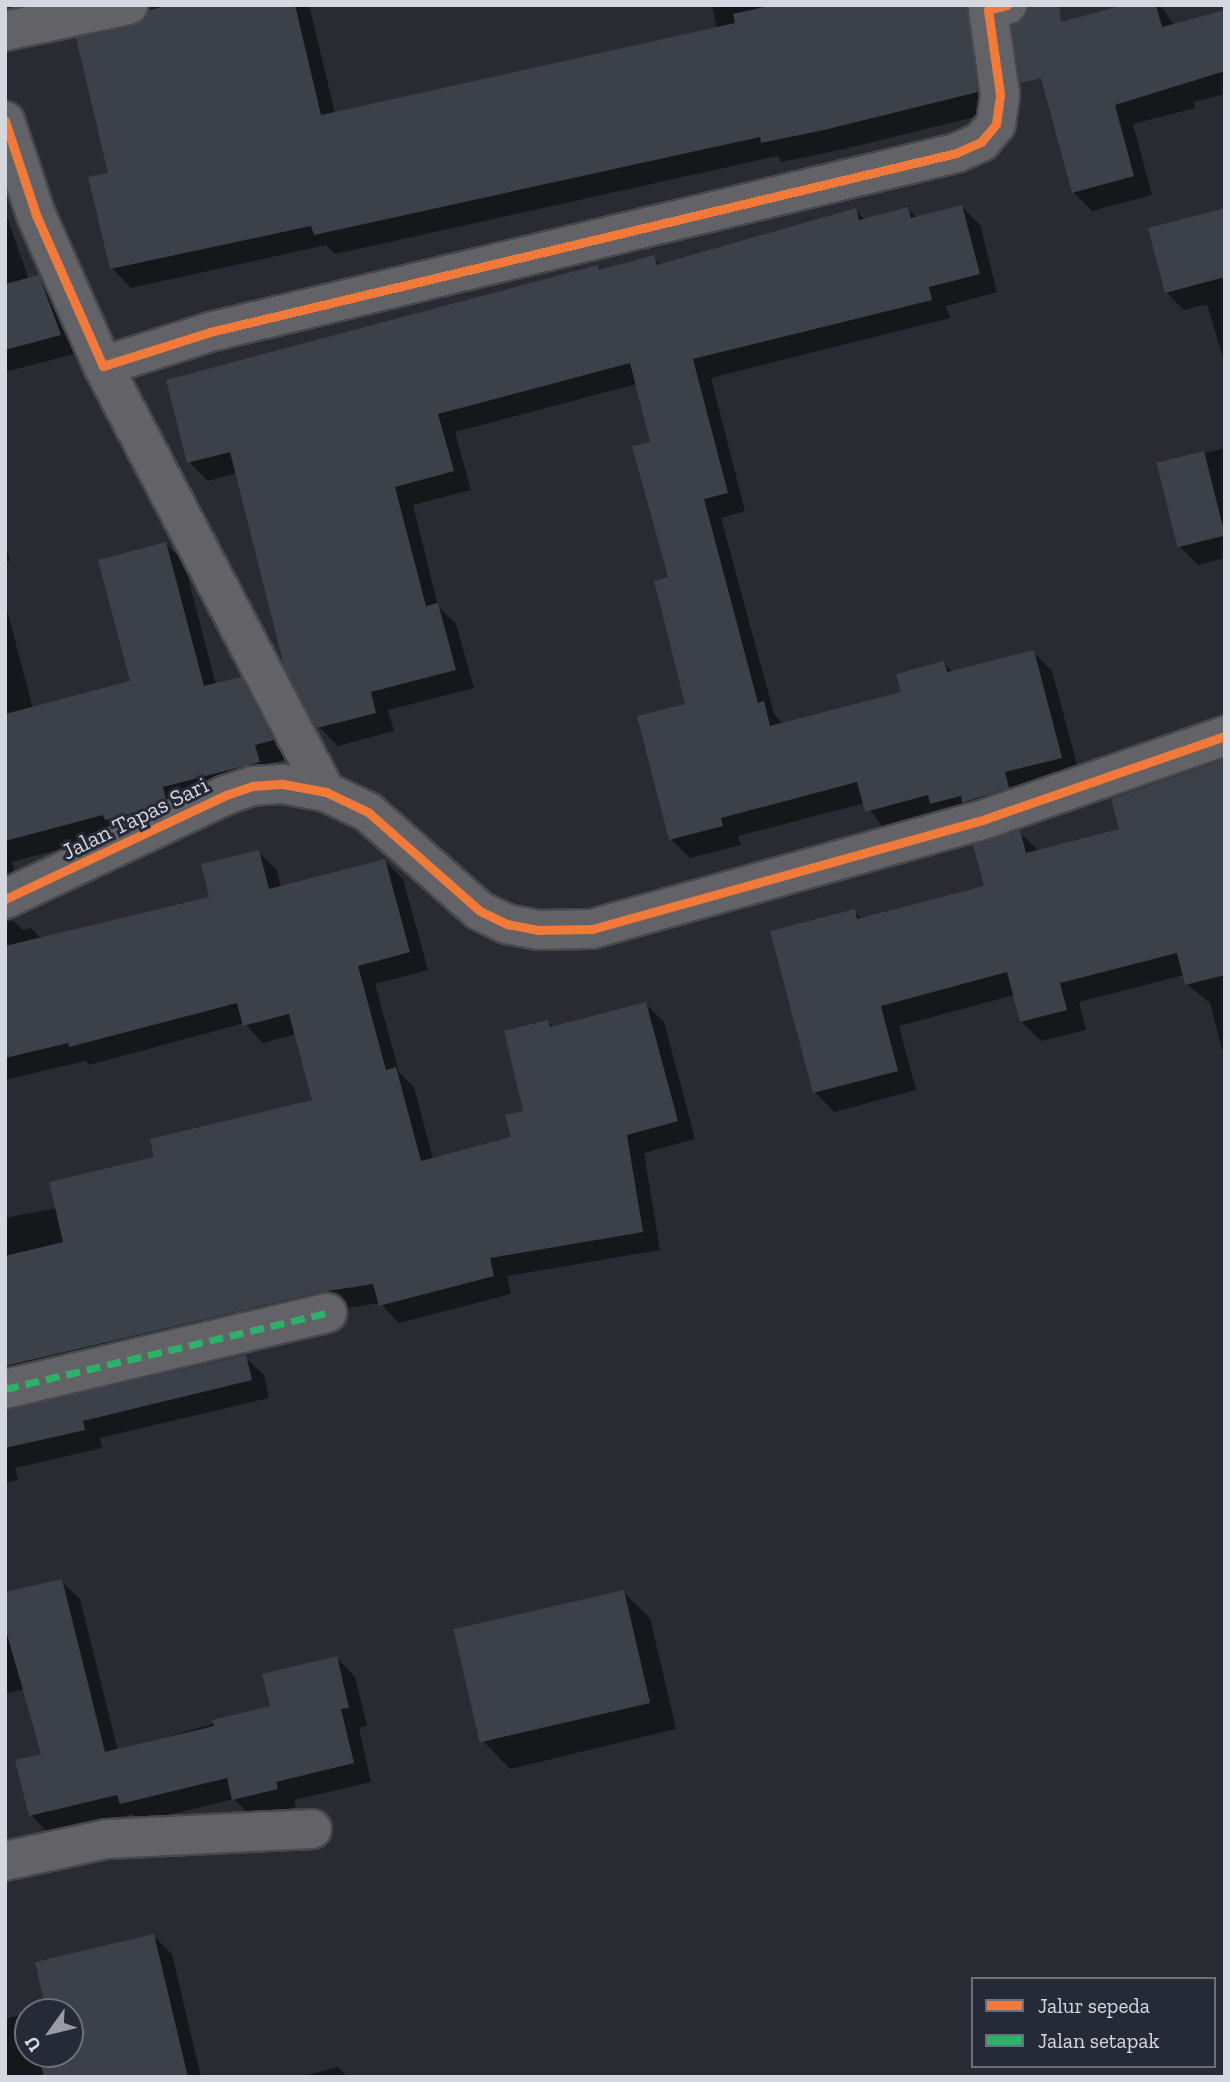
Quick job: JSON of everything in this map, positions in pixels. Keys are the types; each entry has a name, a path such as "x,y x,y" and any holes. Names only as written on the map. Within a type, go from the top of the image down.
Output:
{"street":[{"path":"5,31 128,5"},
{"path":"103,366 210,332 956,153 981,142 996,124 1000,94 994,7"},
{"path":"5,121 36,215 103,366 326,793"},
{"name":"Jalan Tapas Sari","path":"5,899 252,786 283,784 326,793 368,812 480,911 537,930 592,929 985,819 1225,736"},
{"path":"5,1389 327,1312"},
{"path":"5,1861 107,1839 312,1829"}],"building":[{"path":"169,5 295,5 321,115 735,23 733,14 773,5 967,5 978,92 824,130 761,143 760,137 314,235 311,226 110,269 88,177 108,173 76,38 133,26 149,10"},
{"path":"1028,5 1059,5 1061,22 1124,5 1156,5 1162,27 1225,10 1225,71 1115,105 1134,176 1072,193 1041,78 1020,83 1012,26 1023,20"},
{"path":"962,205 980,274 929,287 932,300 693,359 728,493 704,499 758,703 764,701 770,726 901,692 896,674 944,661 947,672 1034,650 1062,758 1005,772 1009,788 962,803 961,796 930,804 928,795 865,812 857,782 721,818 723,826 669,840 637,716 685,704 654,581 668,577 632,446 650,442 630,363 438,414 454,471 395,487 426,606 438,603 456,670 371,692 376,713 317,728 284,666 230,452 187,463 166,380 598,265 599,270 654,255 657,265 856,208 859,220 908,207 911,218"},
{"path":"1225,208 1225,277 1165,293 1148,228"},
{"path":"39,275 61,335 5,350 5,284"},
{"path":"1204,451 1225,535 1178,547 1156,463"},
{"path":"166,542 204,686 241,677 274,740 255,745 260,762 163,787 166,799 141,811 105,820 103,815 5,841 5,714 130,681 98,560"},
{"path":"1225,759 1225,975 1185,985 1177,953 1060,983 1067,1010 1020,1022 1007,972 881,1006 898,1071 813,1093 770,931 855,909 857,919 984,886 973,845 1020,830 1026,853 1119,829 1111,799"},
{"path":"259,850 269,889 385,859 410,952 358,966 386,1070 396,1067 421,1161 511,1137 505,1115 523,1111 504,1031 548,1020 550,1027 646,1002 678,1121 627,1135 643,1232 490,1258 494,1276 379,1306 373,1284 322,1292 5,1366 5,1256 63,1242 49,1182 154,1157 150,1139 312,1100 289,1014 243,1026 237,1003 69,1047 68,1043 5,1058 5,946 209,897 201,864"},
{"path":"246,1355 252,1380 83,1421 85,1430 5,1448 5,1410"},
{"path":"62,1579 105,1752 214,1726 212,1720 270,1706 262,1674 337,1656 349,1708 341,1709 354,1763 276,1782 278,1789 232,1800 227,1778 120,1804 117,1795 29,1816 15,1760 41,1754 5,1627 5,1592"},
{"path":"624,1590 650,1703 480,1742 453,1629"},
{"path":"154,1934 188,2077 44,2077 42,2068 84,2068 84,1998 43,1998 35,1962"}],"marked path":[{"path":"5,1389 327,1313"}],"cycle path":[{"path":"5,121 36,215 103,366 210,332 956,153 981,142 996,124 1000,94 988,10 1007,5"},
{"path":"5,899 226,795 252,786 283,784 326,792 368,812 480,911 507,924 537,930 592,929 985,819 1225,736"}]}
